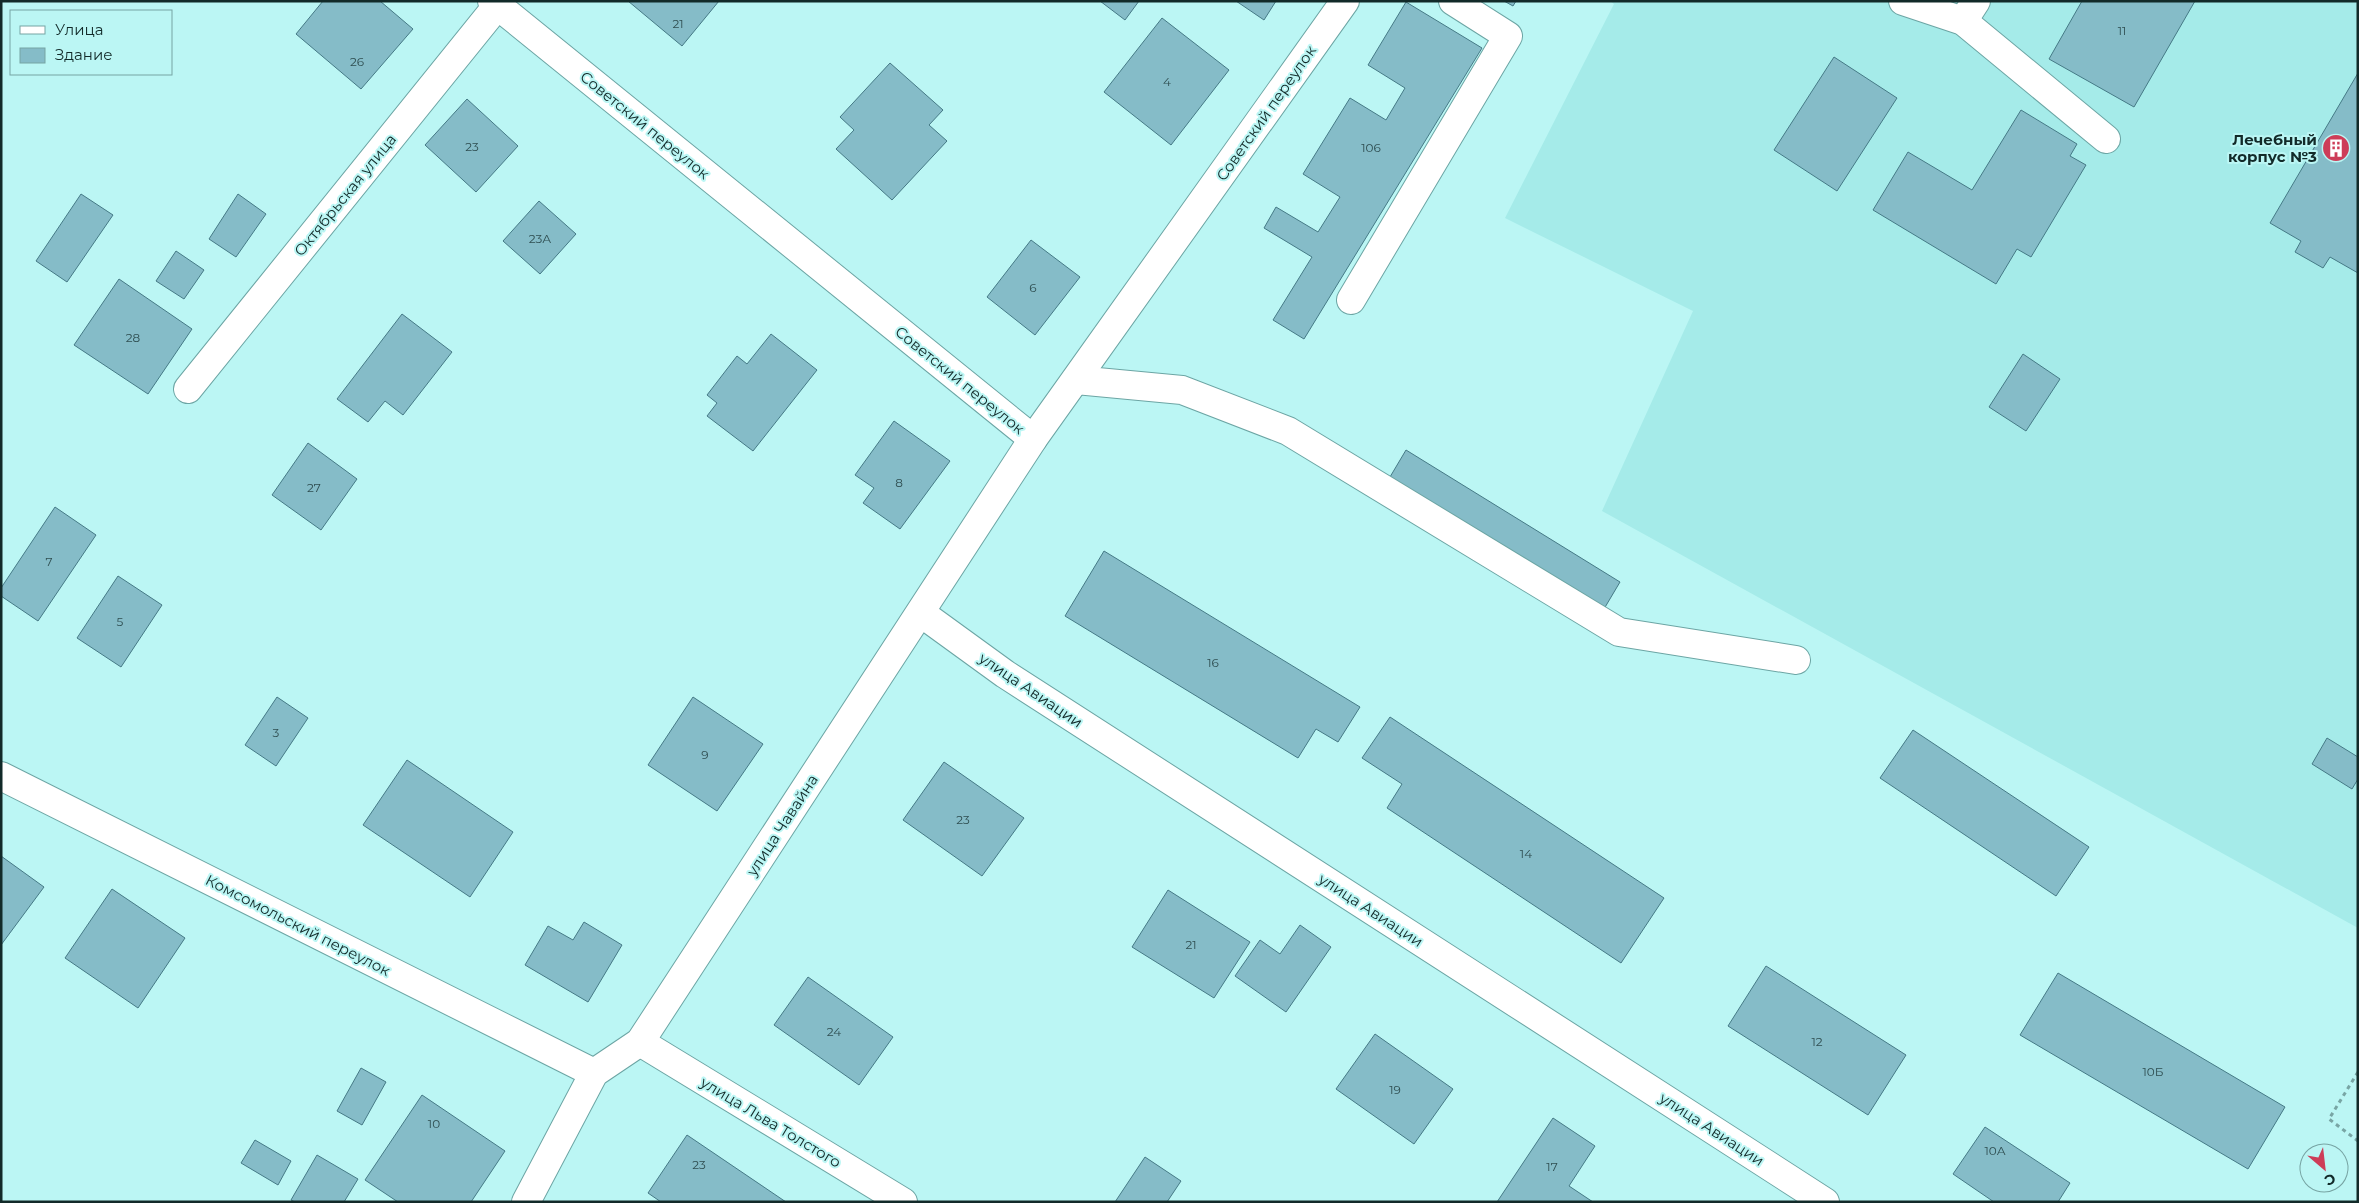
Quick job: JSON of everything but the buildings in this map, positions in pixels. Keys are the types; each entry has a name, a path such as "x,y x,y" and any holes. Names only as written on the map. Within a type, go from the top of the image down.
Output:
{"street":[{"name":"Советский переулок","path":"497,3 1033,440 1345,1"},
{"path":"1351,300 1508,36 1453,1"},
{"path":"1903,1 1969,11 2106,139"},
{"name":"Октябрьская улица","path":"188,389 497,3"},
{"path":"1076,380 1182,390 1288,431 1619,632 1796,660"},
{"name":"улица Чавайна","path":"526,1202 594,1073 640,1042 1033,440"},
{"name":"улица Авиации","path":"921,613 1005,674 1825,1202"},
{"name":"Комсомольский переулок","path":"1,776 594,1073"},
{"name":"улица Льва Толстого","path":"640,1042 903,1202"}],"path":[{"path":"2358,1072 2330,1119 2358,1141"}],"shaded area":[{"path":"1610,1 2358,1 2358,928 1602,511 1693,311 1505,218 1614,4"}],"place":[{"name":"Лечебный корпус №3","path":"2336,148"}]}
